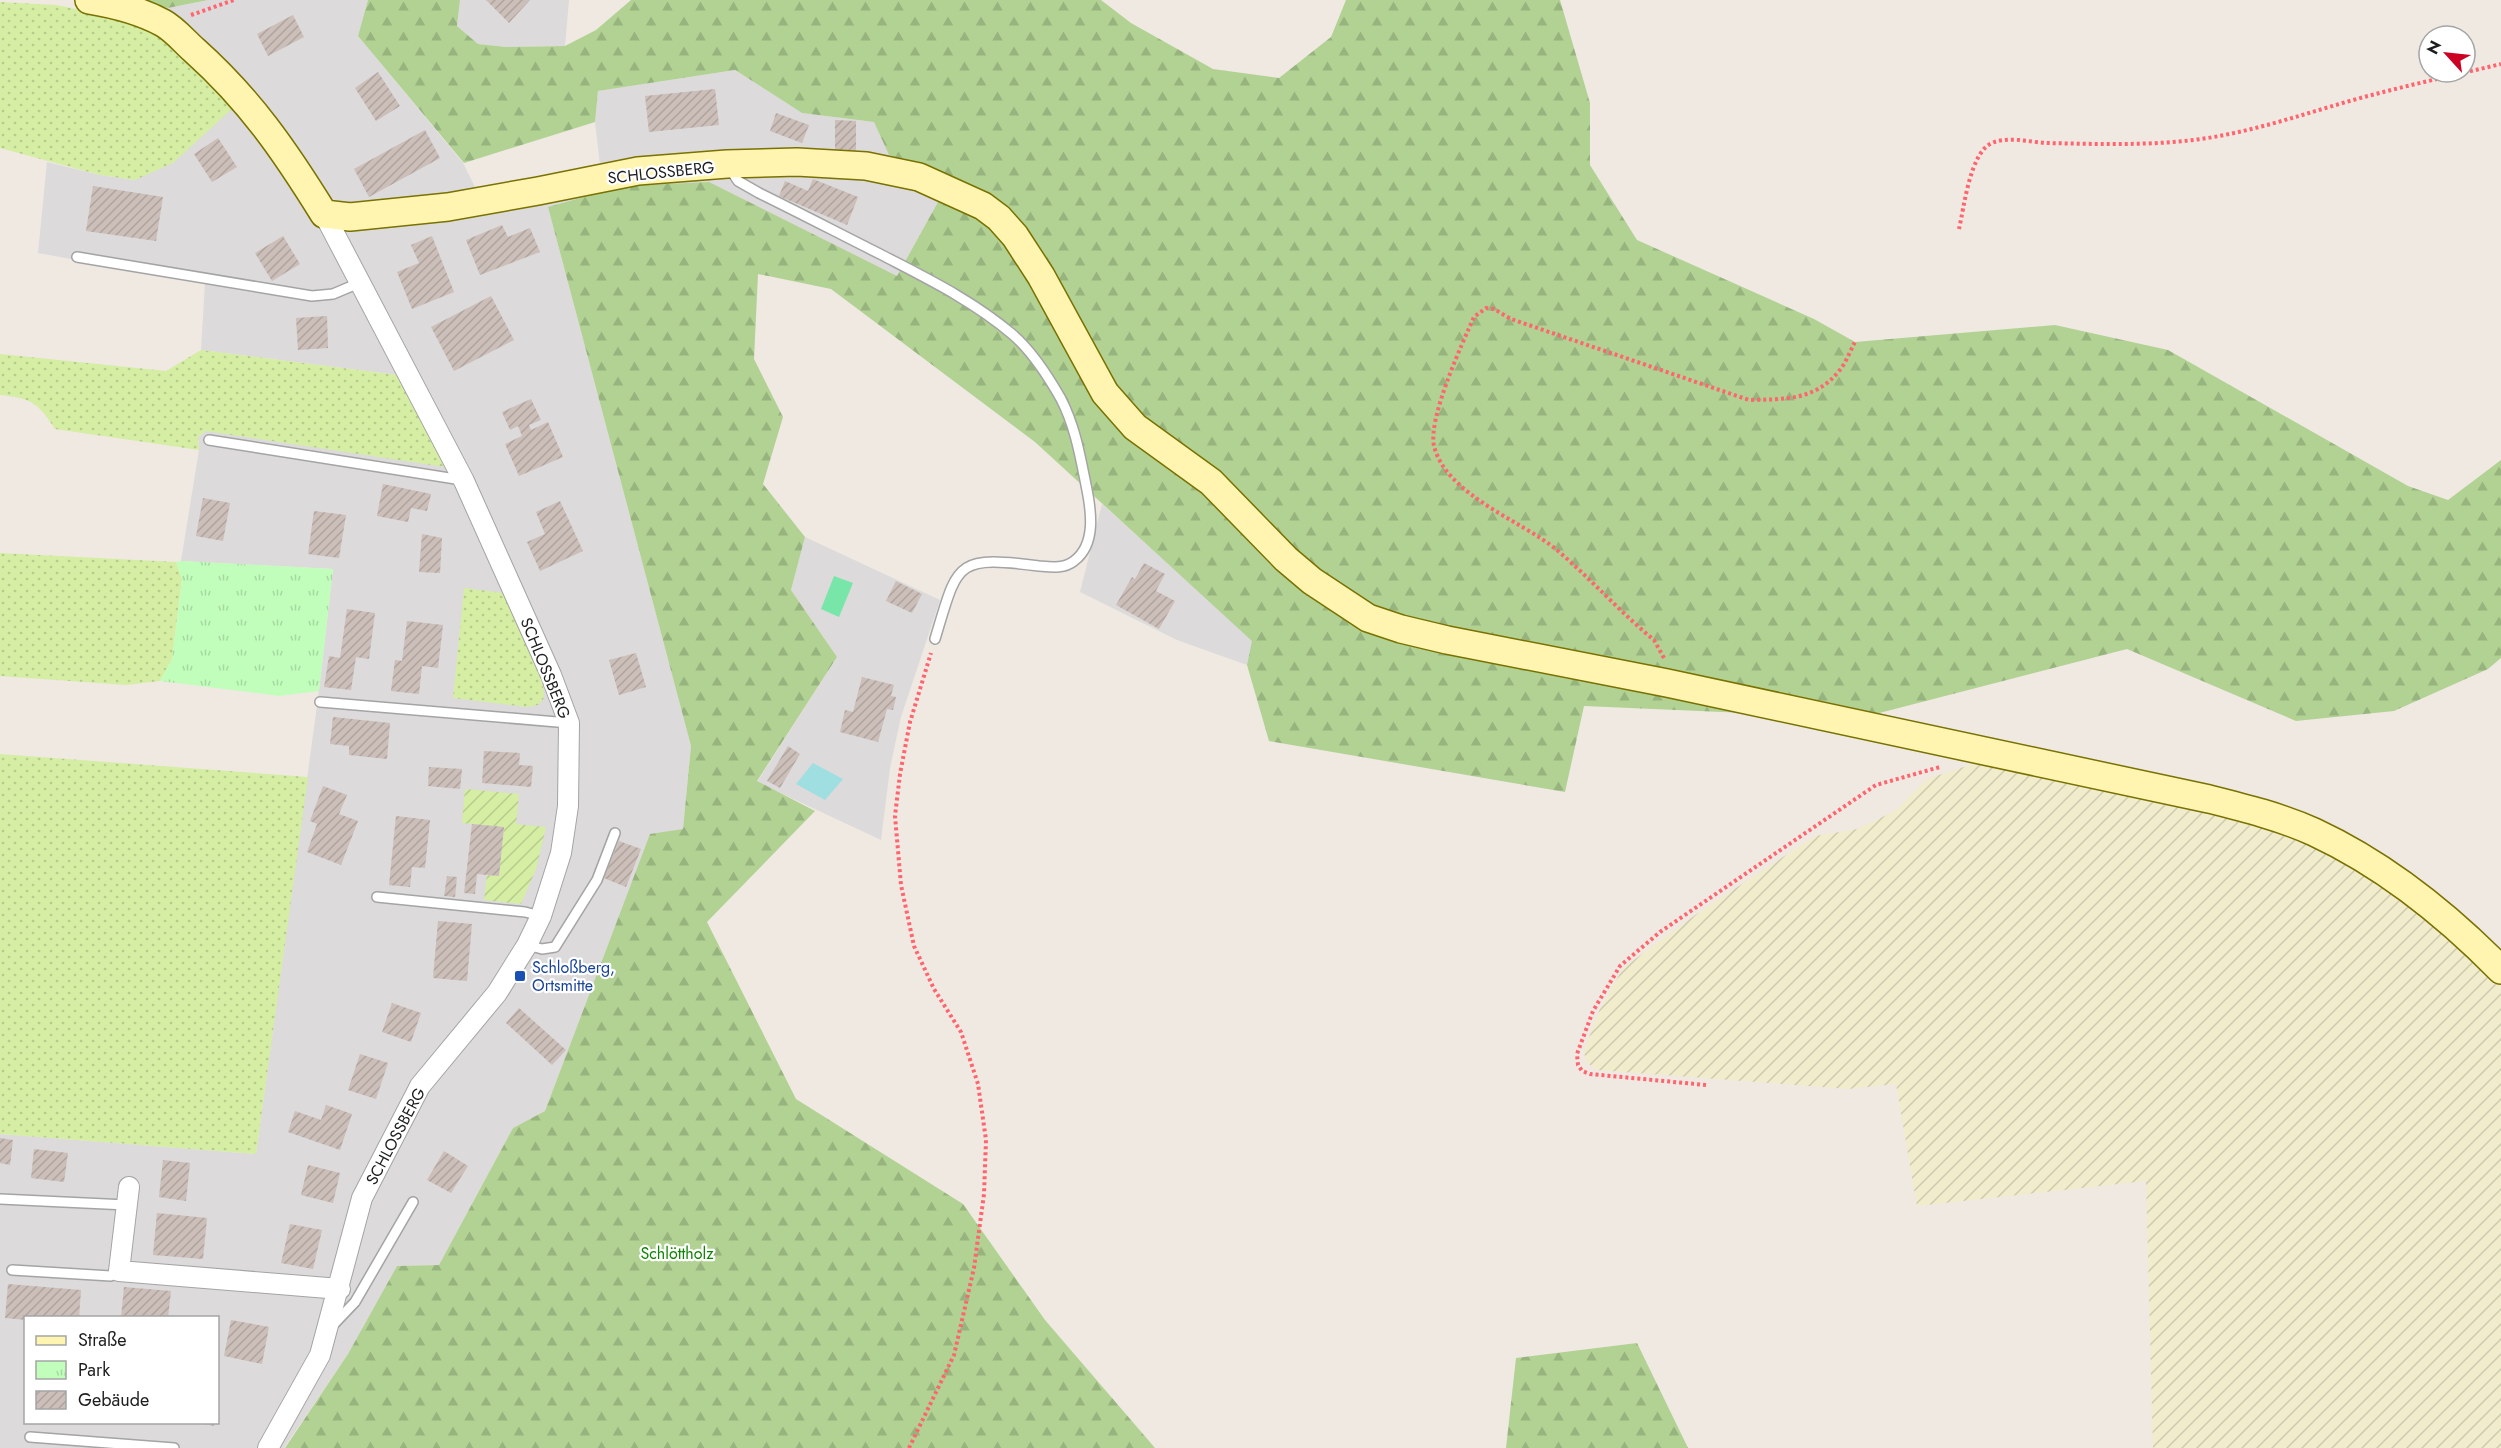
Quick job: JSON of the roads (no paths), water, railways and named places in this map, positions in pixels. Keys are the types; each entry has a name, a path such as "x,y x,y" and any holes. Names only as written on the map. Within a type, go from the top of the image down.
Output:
{"street":[{"name":"SCHLOSSBERG","path":"89,0 147,16 165,24 217,71 246,102 289,156 324,214 464,481 551,675 569,723 568,806 561,853 541,916 527,945 497,993 420,1086 362,1198 340,1289 320,1355 268,1448"},
{"name":"SCHLOSSBERG","path":"324,214 350,217 437,208 638,171 727,164 797,162 866,166 919,177 983,206 999,219 1025,250 1105,393 1135,427 1211,482 1286,559 1337,599 1368,618 1447,640 1667,682 2209,799 2268,814 2313,832 2386,872 2422,898 2466,935 2501,970"},
{"path":"128,1196 119,1271 340,1289"}],"lane":[{"path":"727,164 738,181 759,193 968,300 1025,347 1061,400 1076,436 1092,517 1090,533 1083,548 1076,560 1067,565 1054,567 996,561 974,563 961,571 954,580 935,639"},
{"path":"77,257 312,296 333,294 359,283"},
{"path":"208,440 464,481"},
{"path":"320,702 569,723"},
{"path":"527,945 542,949 555,947 597,880 615,832"},
{"path":"376,897 525,912 541,916"},
{"path":"0,1199 128,1196"},
{"path":"328,1330 355,1302 413,1202"},
{"path":"12,1270 111,1276 119,1271"},
{"path":"30,1437 174,1448"}],"water":[{"path":"813,763 843,779 825,800 796,784"}],"place":[{"name":"Schloßberg, Ortsmitte","path":"520,976"}],"park label":[{"name":"Schlöttholz","path":"677,1253"}]}
